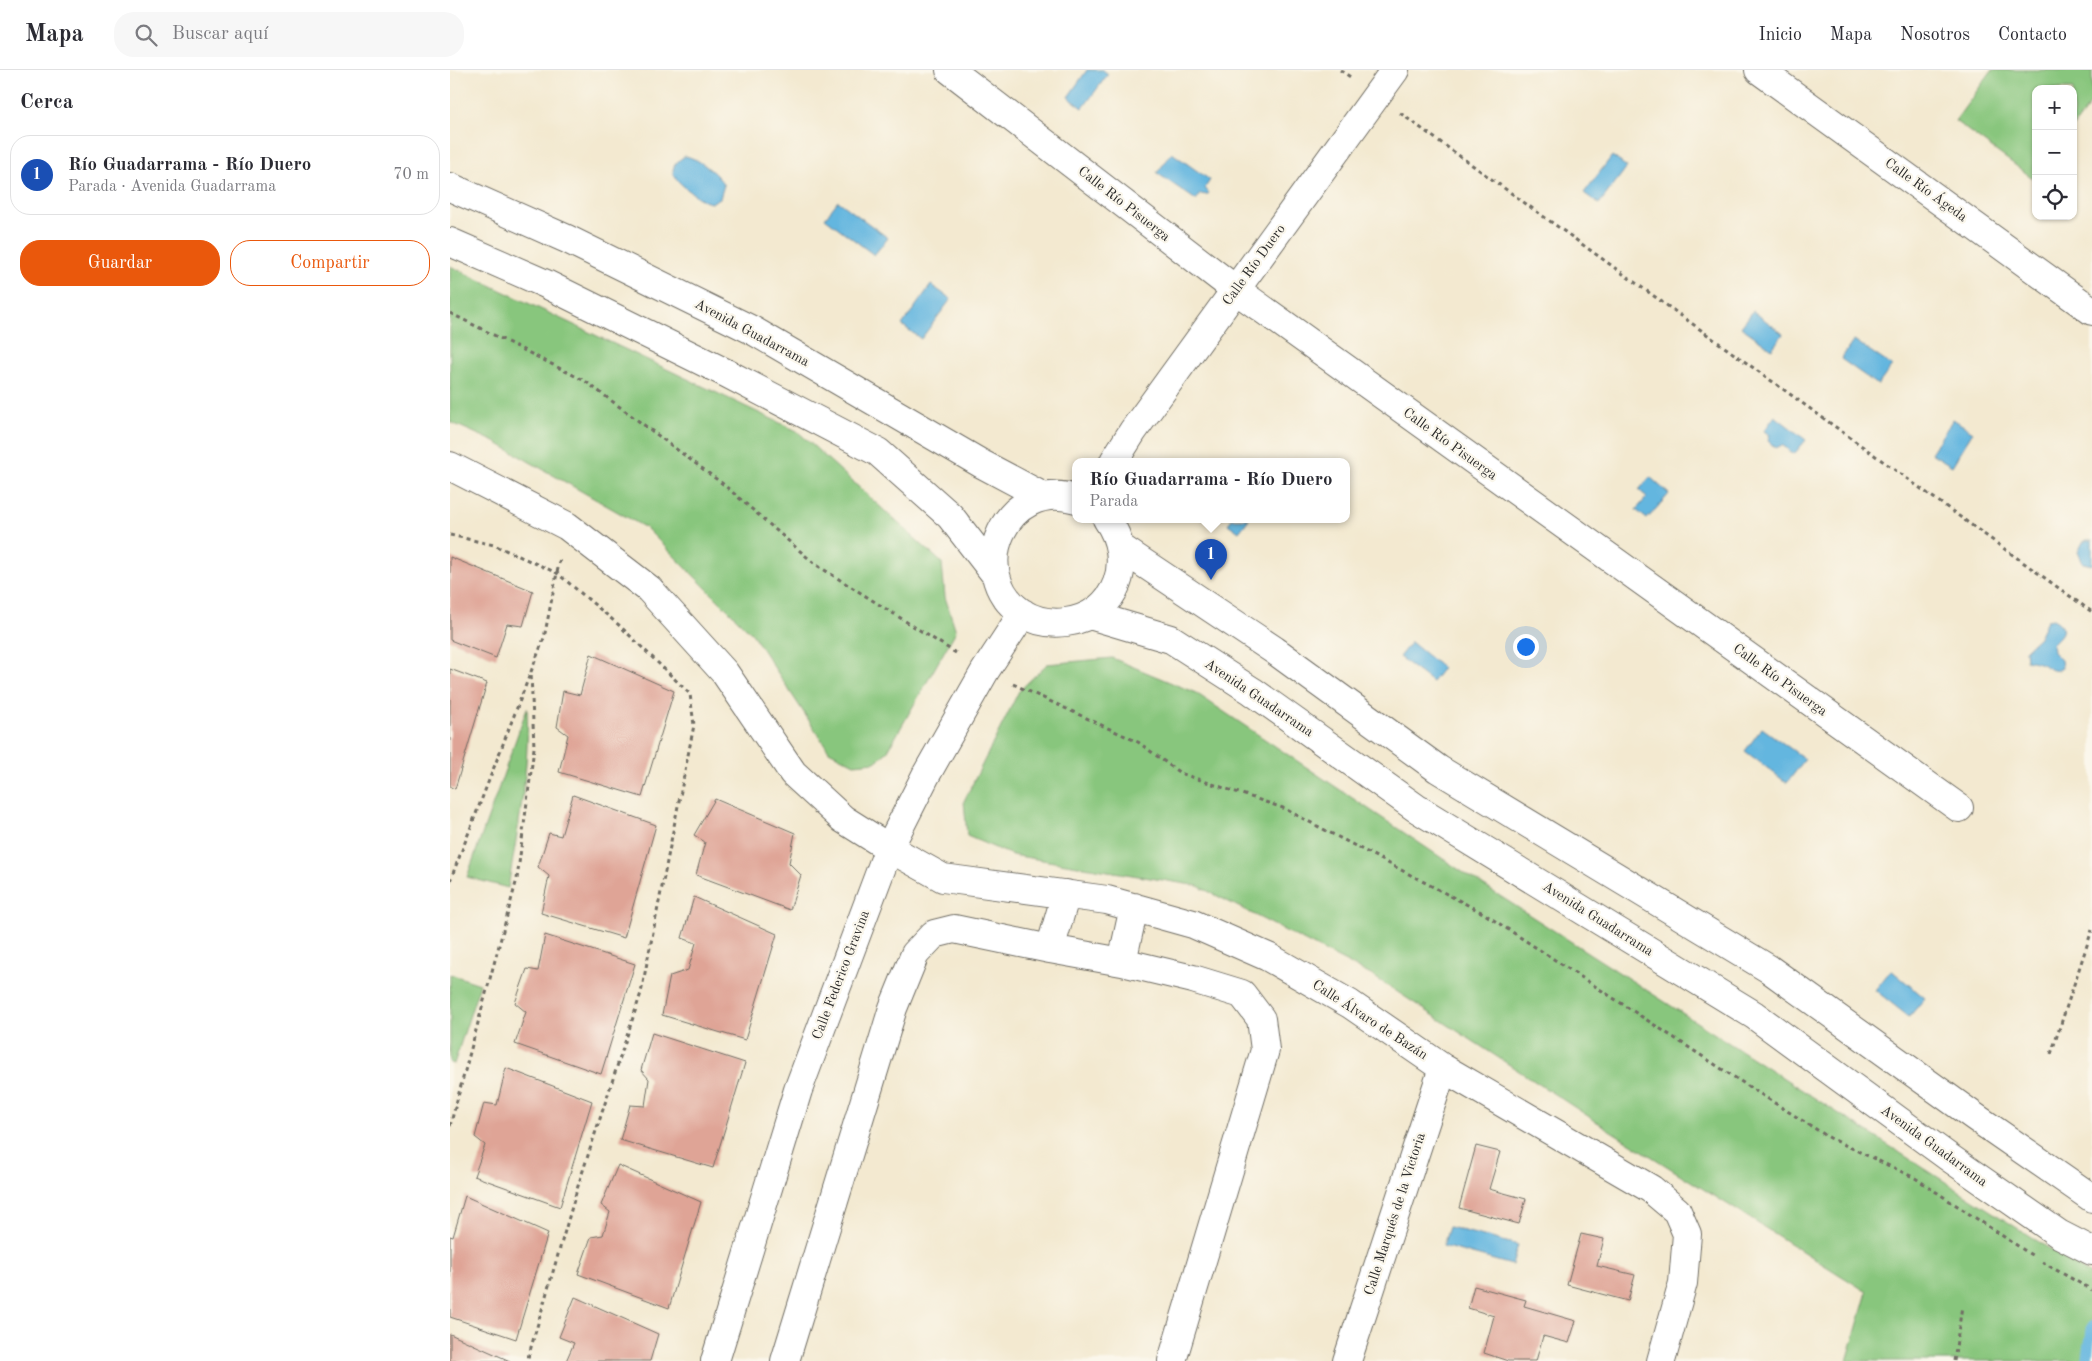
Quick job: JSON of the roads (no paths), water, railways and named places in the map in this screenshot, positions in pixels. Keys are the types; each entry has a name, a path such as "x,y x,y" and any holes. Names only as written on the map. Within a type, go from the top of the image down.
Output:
{"street":[{"name":"Calle Río Pisuerga","path":"950,70 1236,290 1959,808"},
{"name":"Calle Río Duero","path":"1116,458 1132,431 1395,70"},
{"name":"Calle Río Ágeda","path":"1759,70 2092,311"},
{"name":"Avenida Guadarrama","path":"450,187 567,239 752,330 982,464 1044,496"},
{"path":"450,242 546,284 726,373 878,452 950,516 995,574 1001,589 1010,602 1023,613 1039,621 1056,623 1074,621 1090,615 1106,602 1116,586 1122,567 1121,548 1115,529 1110,523"},
{"name":"Calle Álvaro de Bazán","path":"450,466 567,526 649,589 724,673 793,772 843,818 889,848 943,878 1107,900 1193,924 1268,957 1350,1004 1443,1068 1651,1189 1677,1211 1687,1234 1683,1283 1661,1361"},
{"path":"995,574 994,554 999,534 1010,517 1026,504 1044,496 1072,498"},
{"path":"1121,548 1274,650 1438,769 1769,969 1974,1117 2092,1198"},
{"name":"Calle Federico Gravina","path":"715,1361 798,1090 889,848 926,775 984,671 1023,613"},
{"name":"Avenida Guadarrama","path":"1090,615 1172,639 1252,691 1416,808 1754,1015 1955,1162 2060,1234 2092,1251"},
{"path":"1050,949 1066,894"},
{"path":"1122,962 1134,907"},
{"path":"785,1361 893,1008 915,954 934,934 954,929 1122,962 1193,979 1242,994 1261,1019 1265,1050 1172,1361"},
{"name":"Calle Marqués de la Victoria","path":"1346,1361 1443,1068"}],"water":[{"path":"1087,70 1103,70 1108,74 1083,108 1068,97"},
{"path":"1172,153 1210,180 1205,188 1209,193 1207,195 1200,194 1196,200 1157,173"},
{"path":"685,156 701,163 721,180 724,185 720,198 711,203 704,201 682,185 675,176 673,169 679,160"},
{"path":"1612,156 1627,167 1599,204 1584,193"},
{"path":"838,201 888,238 874,255 825,218"},
{"path":"931,285 951,299 921,339 902,325"},
{"path":"1753,311 1783,334 1772,349 1741,327"},
{"path":"1854,340 1892,366 1878,385 1841,359"},
{"path":"1775,416 1806,440 1794,454 1782,445 1776,448 1768,441 1770,435 1764,431"},
{"path":"1953,419 1973,432 1952,466 1931,453"},
{"path":"1650,477 1669,494 1647,519 1636,510 1647,497 1639,490"},
{"path":"1229,523 1246,523 1239,532"},
{"path":"2092,540 2092,565 2083,563 2078,552 2083,542"},
{"path":"2053,619 2063,628 2061,635 2052,644 2053,652 2061,660 2062,668 2059,670 2050,669 2037,662 2026,660 2025,650 2039,637 2047,620"},
{"path":"1411,642 1443,668 1432,682 1399,657"},
{"path":"1762,728 1805,759 1787,783 1745,751"},
{"path":"1891,970 1925,998 1909,1017 1875,990"},
{"path":"1449,1227 1518,1245 1512,1265 1443,1246"}],"waterway":[{"path":"2087,1361 2092,1326"}],"place":[{"name":"Río Guadarrama - Río Duero","path":"1211,580"}]}
